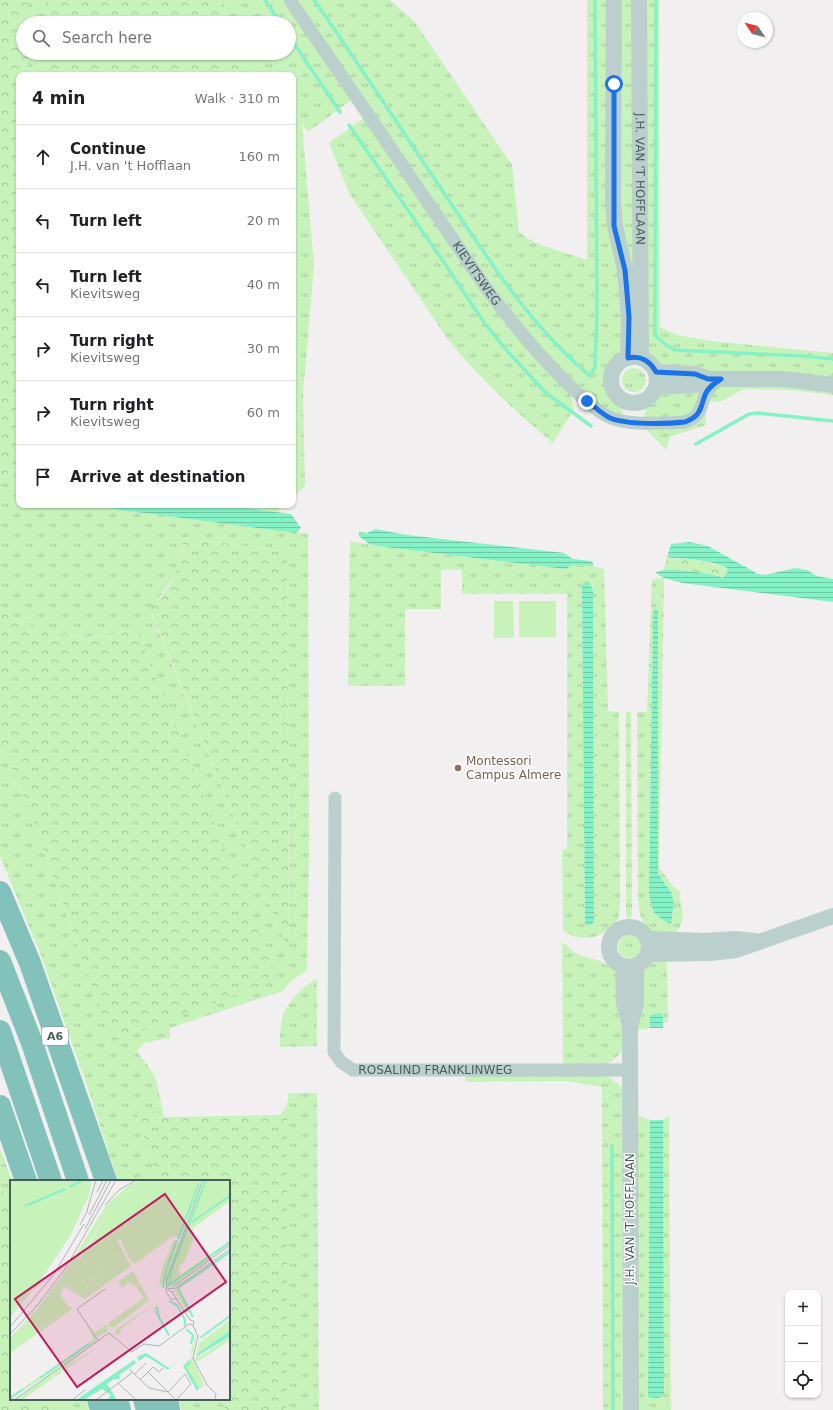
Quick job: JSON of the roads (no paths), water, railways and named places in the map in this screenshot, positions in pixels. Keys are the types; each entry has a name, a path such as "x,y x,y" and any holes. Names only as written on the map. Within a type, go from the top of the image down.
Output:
{"highway":[{"name":"A6","path":"0,892 30,963 106,1180"},
{"name":"A6","path":"0,961 32,1043 78,1180"},
{"path":"0,1031 51,1180"},
{"path":"0,1106 26,1180"},
{"path":"98,1400 101,1410"},
{"path":"117,1400 120,1410"},
{"path":"144,1400 147,1410"},
{"path":"167,1400 169,1410"}],"street":[{"name":"KIEVITSWEG","path":"290,0 511,323 545,361 587,401 609,417 618,420 628,422 685,422 695,416 703,406 708,390 715,379"},
{"name":"J.H. VAN 'T HOFFLAAN","path":"614,0 614,226 625,270 629,317 635,358"},
{"name":"J.H. VAN 'T HOFFLAAN","path":"635,358 639,0"},
{"path":"635,358 650,363 656,379 652,395 641,402 634,403 627,402 618,396 613,388 612,377 619,364 635,358"},
{"path":"656,379 695,374 715,379 783,379 833,386"},
{"name":"ROSALIND FRANKLINWEG","path":"335,798 334,1052 341,1062 353,1070 630,1070"},
{"path":"648,947 735,938 760,942 833,916"},
{"path":"623,928 637,929 643,933 648,947 641,963 630,966 616,962 611,954 610,945 614,935 623,928"},
{"name":"J.H. VAN 'T HOFFLAAN","path":"630,966 636,1002 630,1028 631,1410"}],"waterway":[{"path":"265,0 275,16"},
{"path":"314,0 468,229 515,296 550,337 590,376 595,367 597,313 595,0"},
{"path":"656,0 655,335 666,345 675,350 802,356 833,359"},
{"path":"296,46 340,112"},
{"path":"349,125 485,324 545,392 591,426"},
{"path":"696,444 749,414 758,413 833,421"},
{"path":"612,1146 613,1410"}],"place":[{"name":"Montessori Campus Almere","path":"458,768"}]}
